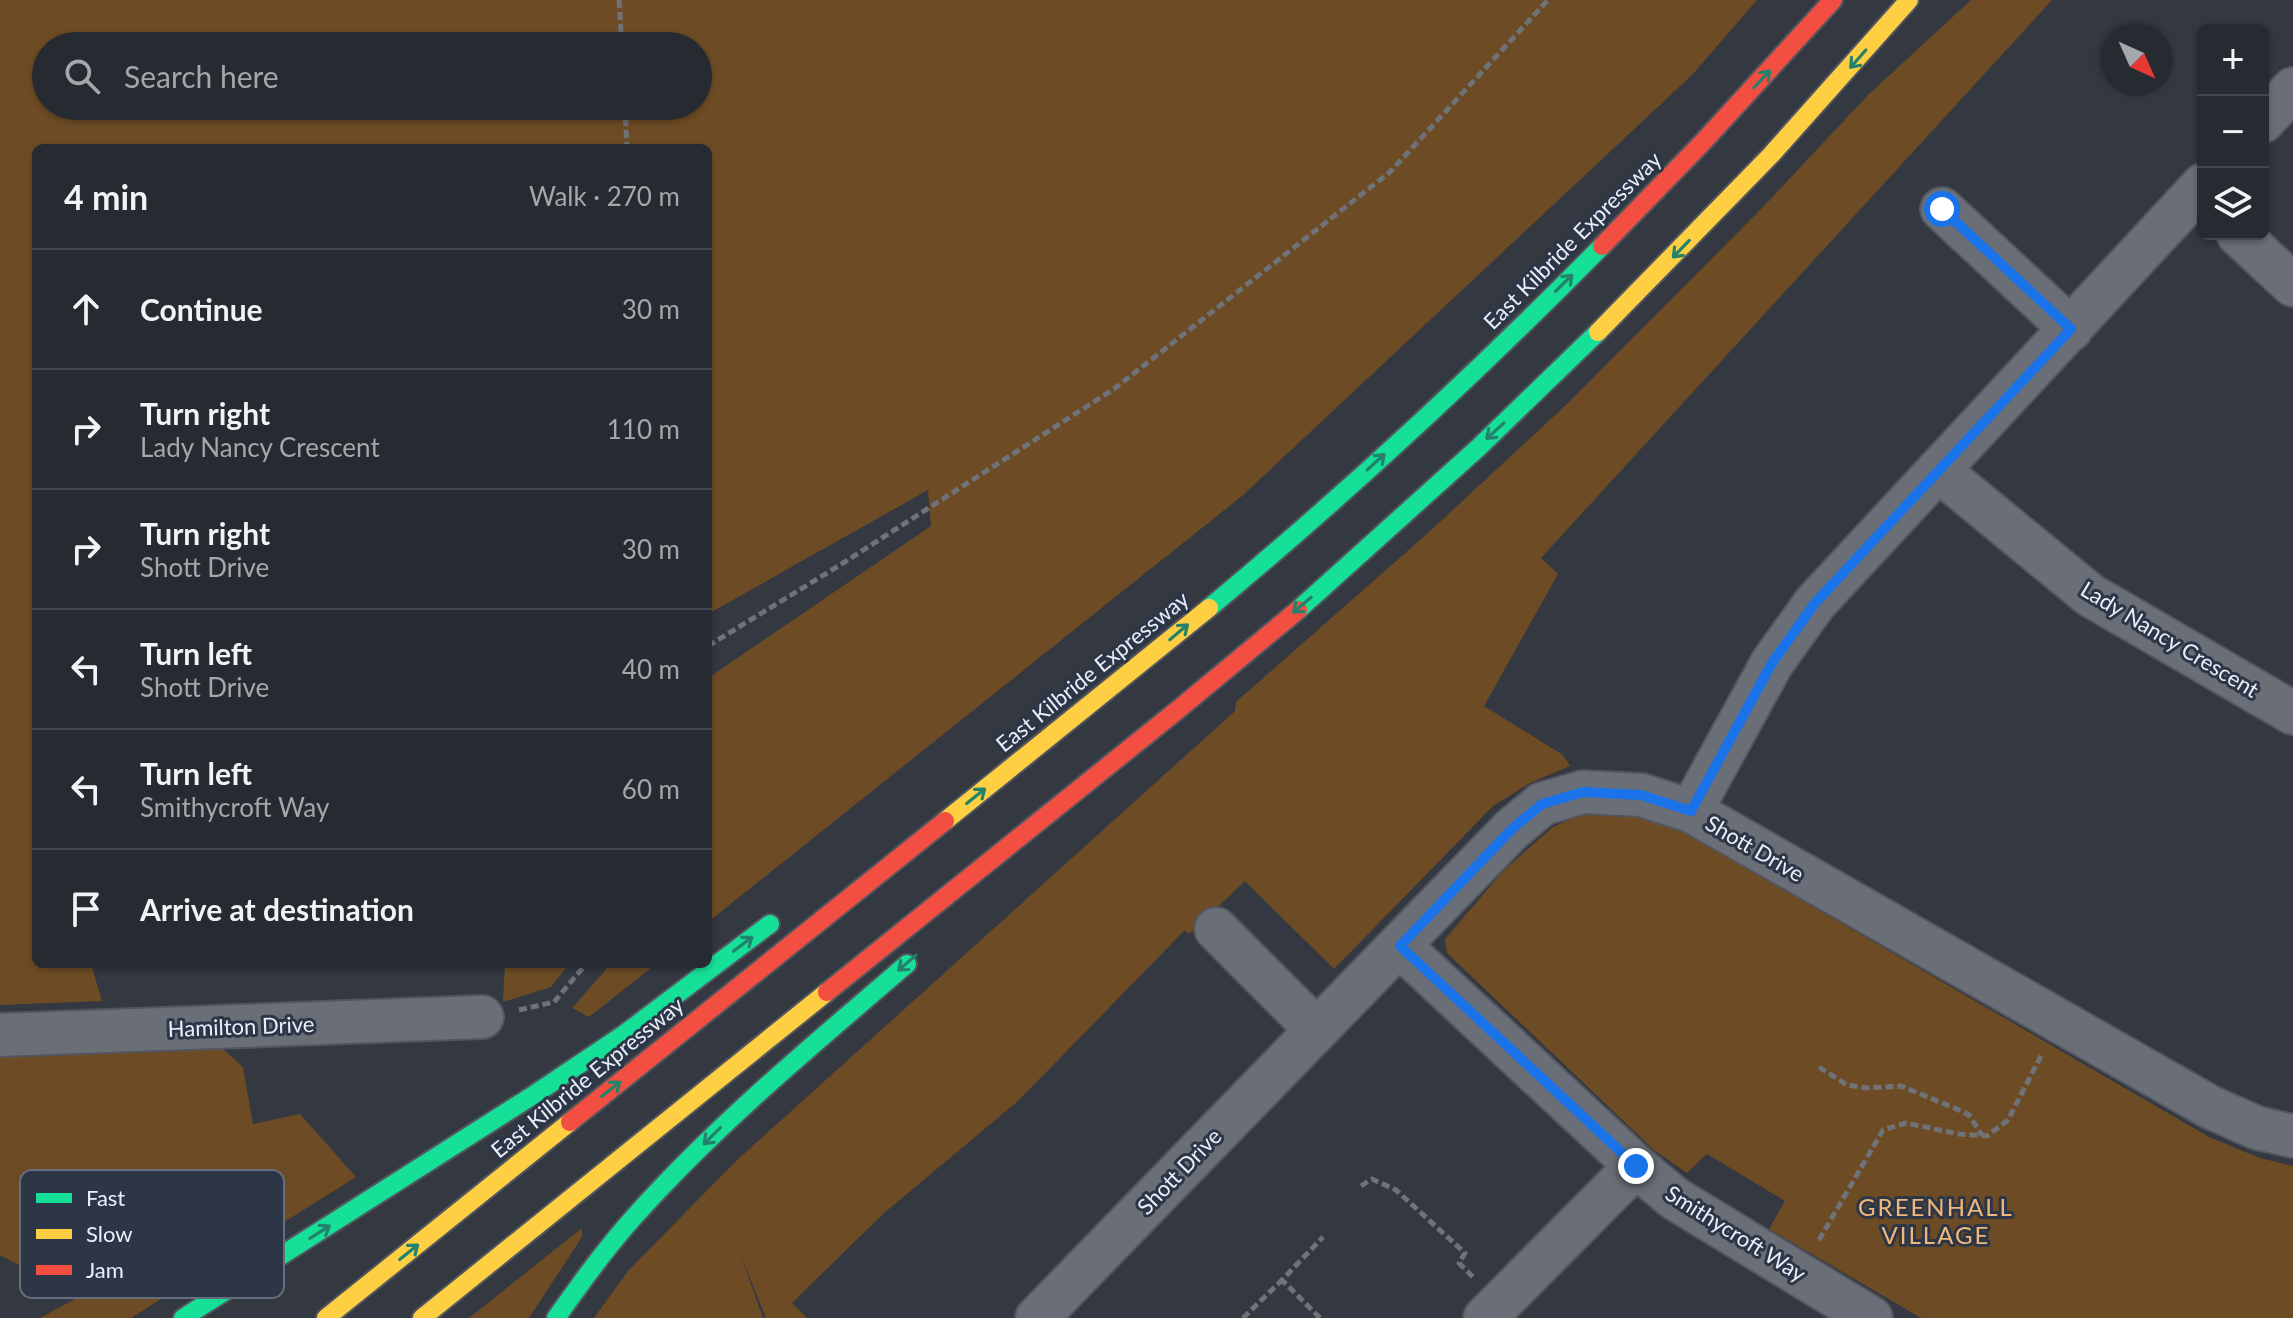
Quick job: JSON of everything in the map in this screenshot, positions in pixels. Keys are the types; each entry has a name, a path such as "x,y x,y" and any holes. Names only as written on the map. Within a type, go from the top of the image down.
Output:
{"highway":[{"name":"East Kilbride Expressway","path":"326,1318 1283,545 1506,341 1741,101 1833,0"},
{"path":"422,1318 1323,588 1548,382 1662,270 1833,89 1909,0"},
{"path":"1028,854 1188,699"},
{"path":"838,883 915,844"},
{"path":"712,968 787,911"},
{"path":"556,1318 618,1233 683,1165 722,1126 923,949"},
{"path":"284,1254 561,1077 712,968"},
{"path":"183,1318 215,1298"}],"street":[{"path":"2269,115 2293,89"},
{"path":"1691,811 1772,663 1815,603 2197,196"},
{"path":"1942,209 2071,329"},
{"path":"2244,240 2293,285"},
{"name":"Lady Nancy Crescent","path":"1938,470 2090,595 2293,713"},
{"name":"Shott Drive","path":"1037,1318 1512,829 1542,804 1583,792 1641,795 1691,811 2210,1107 2257,1128 2293,1136"},
{"path":"1216,929 1317,1030"},
{"name":"Smithycroft Way","path":"1400,946 1674,1198 1868,1317"},
{"name":"Hamilton Drive","path":"0,1035 482,1017"},
{"path":"1492,1311 1636,1166"}],"path":[{"path":"619,0 621,32"},
{"path":"712,644 1114,389 1390,172 1548,0"},
{"path":"626,120 627,144"},
{"path":"482,1017 554,1002 583,968"},
{"path":"1800,1273 1883,1130 1906,1123 1959,1134 1987,1136 2008,1120 2059,1021"},
{"path":"1819,1067 1847,1085 1867,1088 1901,1086 1957,1109 1969,1115 1982,1135"},
{"path":"1361,1186 1372,1179 1396,1190 1465,1253 1459,1263 1492,1311"},
{"path":"1243,1318 1323,1237"},
{"path":"1282,1280 1320,1318"}],"shaded area":[{"path":"0,0 1757,0 1692,75 1242,496 712,919 712,675 931,526 928,490 712,612 712,144 32,144 32,968 92,968 102,1001 0,1005"},
{"path":"1971,0 2052,0 1541,558 1558,574 1484,706 1563,755 1570,766 1530,783 1493,806 1334,969 1245,881 1189,934 1185,930 1018,1101 884,1213 792,1303 807,1318 766,1318 741,1256 763,1318 594,1318 628,1271 737,1160 1235,711 1236,702 1429,532 1567,404 1765,205 1868,95"},
{"path":"1592,809 1669,823 2209,1137 2260,1158 2293,1166 2293,1318 1921,1318 1769,1229 1785,1201 1707,1154 1687,1173 1655,1151 1447,953 1445,939 1504,870 1553,827"},
{"path":"505,968 566,968 551,987 503,1002"},
{"path":"607,968 651,968 589,1017 572,1008"},
{"path":"215,1042 243,1067 253,1124 300,1114 356,1177 284,1222 284,1170 20,1170 20,1266 0,1255 0,1055"},
{"path":"582,1228 582,1237 529,1318 469,1318"},
{"path":"77,1298 163,1298 131,1318 40,1318"}],"traffic: fast":[{"path":"1209,608 1410,432 1602,246"},
{"path":"1298,610 1478,448 1598,332"},
{"path":"712,968 770,924"},
{"path":"556,1318 624,1229 698,1150 766,1086 907,964"},
{"path":"284,1254 535,1094 623,1035 712,968"},
{"path":"183,1318 214,1298"}],"traffic: slow":[{"path":"1598,332 1771,155 1909,0"},
{"path":"945,821 1209,608"},
{"path":"422,1318 827,992"},
{"path":"326,1318 570,1122"}],"traffic: jam":[{"path":"1602,246 1833,0"},
{"path":"827,992 1298,610"},
{"path":"570,1122 945,821"}],"district":[{"name":"GREENHALL VILLAGE","path":"1936,1220"}],"route":[{"path":"1636,1166 1400,946 1512,829 1542,804 1583,792 1641,795 1691,811 1772,663 1815,603 2071,329 1942,209"}]}
